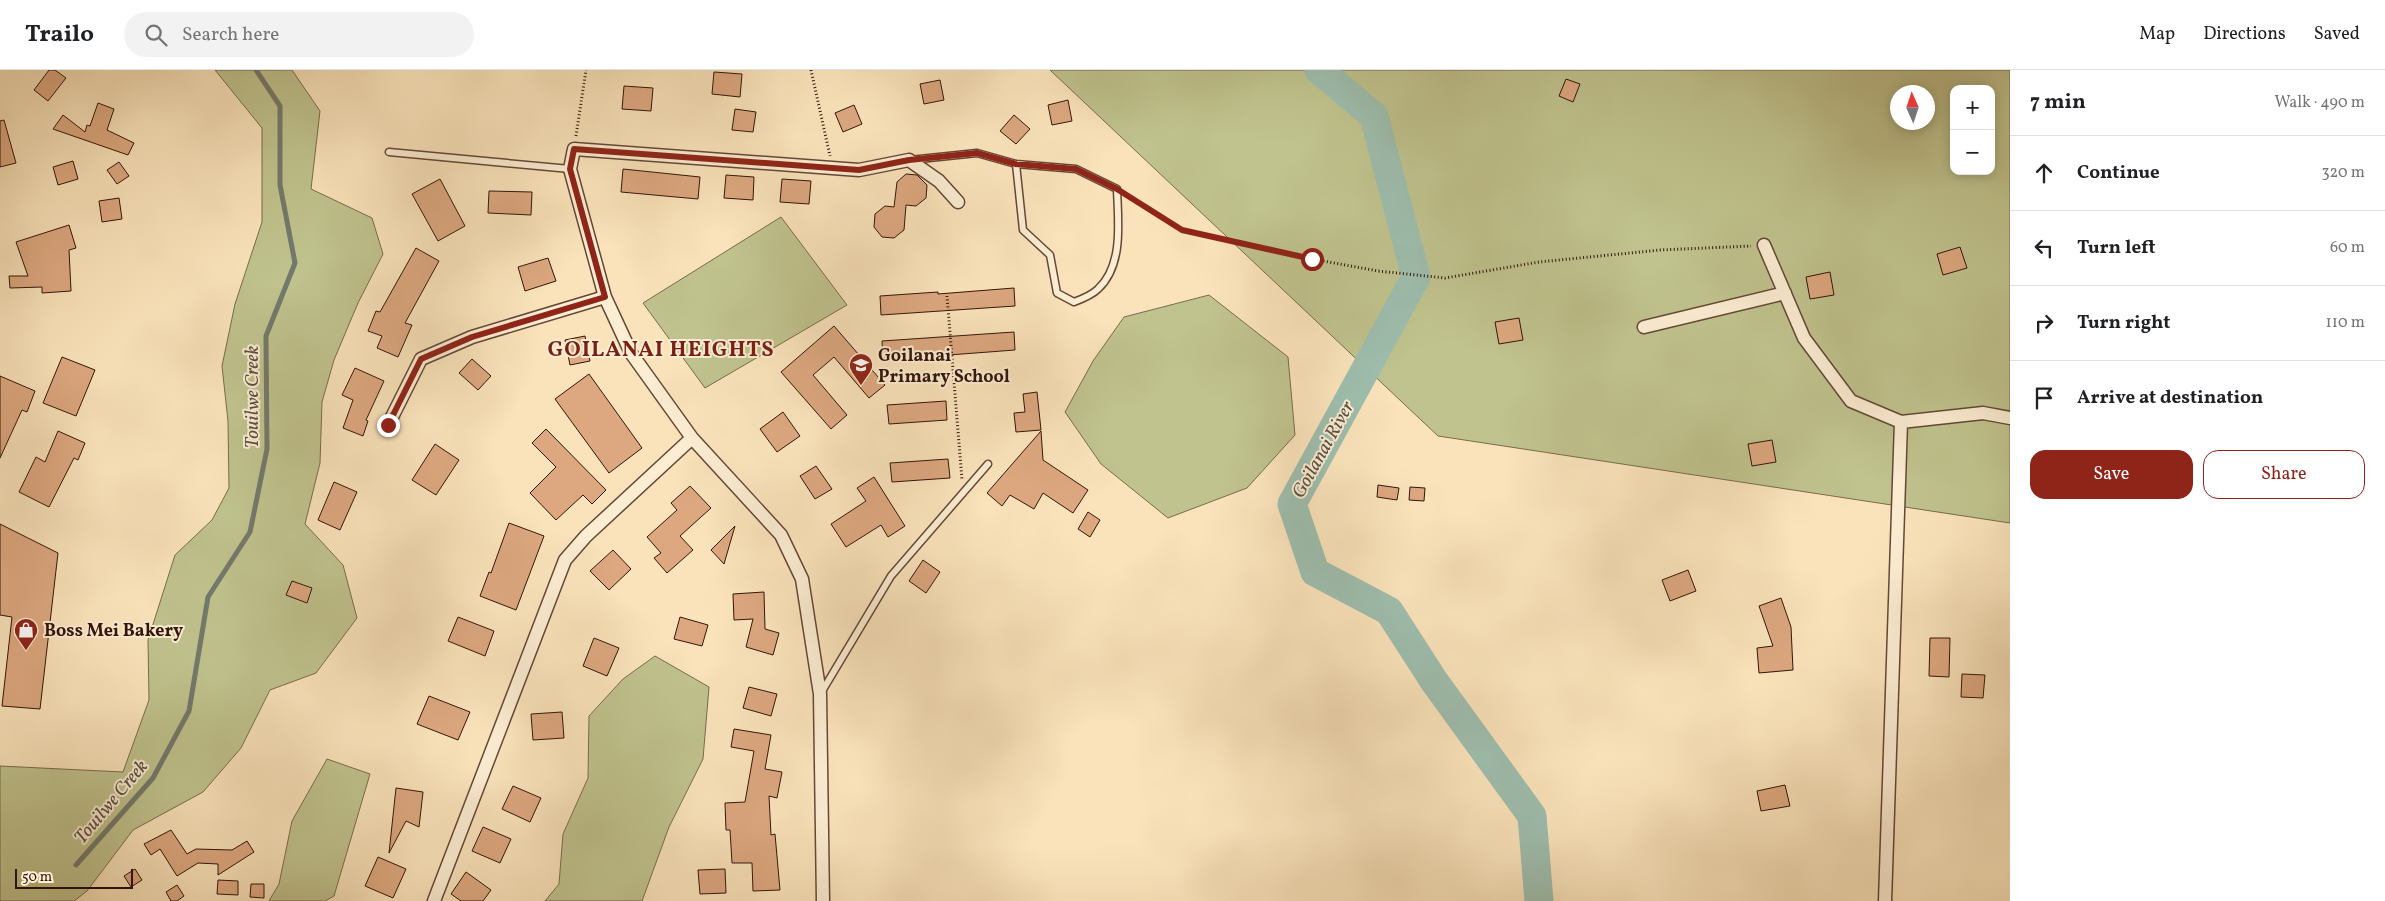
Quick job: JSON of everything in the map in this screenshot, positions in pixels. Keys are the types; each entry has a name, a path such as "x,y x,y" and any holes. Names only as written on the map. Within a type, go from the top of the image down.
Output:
{"street":[{"path":"823,901 820,694 802,579 780,535 692,438 631,353 605,297 570,169 574,149 859,170 909,160 939,181 958,202"},
{"path":"1764,245 1804,338 1852,401 1901,422 1983,412 2010,418"},
{"path":"1644,327 1785,293"},
{"path":"388,425 421,359 472,337 605,297"},
{"path":"1885,901 1901,422"},
{"path":"434,901 564,560 586,536 692,438"}],"lane":[{"path":"388,152 570,169"},
{"path":"909,160 977,153 1016,164 1076,169 1117,189 1118,236 1112,272 1097,290 1074,302 1057,293 1050,255 1023,230 1016,164"},
{"path":"820,694 891,576 988,464"}],"path":[{"path":"574,149 586,70"},
{"path":"811,70 833,169"},
{"path":"1117,189 1182,230 1378,271 1445,278 1540,262 1660,250 1764,245"},
{"path":"948,296 963,493"}],"green space":[{"path":"215,70 292,70 320,111 311,189 372,218 383,254 358,303 334,360 322,402 320,463 305,524 343,565 357,618 316,673 270,690 241,748 203,792 133,830 87,891 74,901 0,901 0,766 123,772 149,700 148,640 175,555 212,520 229,488 228,421 222,366 235,304 262,222 262,128"},
{"path":"1050,70 2010,70 2010,523 1438,436"},
{"path":"781,217 847,305 705,388 643,303"},
{"path":"1209,295 1288,357 1295,435 1247,488 1168,518 1101,464 1065,412 1093,361 1124,317"},
{"path":"655,656 709,687 703,759 669,827 642,901 545,901 559,884 563,834 588,778 589,716 623,679"},
{"path":"327,759 370,774 334,896 325,901 269,901 279,884 292,821"}],"building":[{"path":"49,70 55,70 66,78 48,101 34,90"},
{"path":"714,72 742,74 740,97 712,94"},
{"path":"1566,79 1580,84 1573,102 1559,96"},
{"path":"940,80 944,100 924,104 920,84"},
{"path":"624,86 653,88 651,111 622,109"},
{"path":"1068,100 1072,121 1052,125 1048,105"},
{"path":"98,103 114,109 107,130 134,143 128,155 53,129 63,115 85,132 87,125 90,126"},
{"path":"854,105 862,124 843,132 835,113"},
{"path":"735,109 756,112 753,132 732,130"},
{"path":"1014,115 1030,129 1016,144 1000,131"},
{"path":"4,120 16,163 0,167 0,121"},
{"path":"73,161 78,179 58,185 53,167"},
{"path":"119,162 129,176 117,184 107,170"},
{"path":"623,169 700,177 698,199 621,192"},
{"path":"906,174 917,175 927,185 926,198 916,206 906,205 904,230 894,238 882,237 874,227 875,214 885,206 894,207 897,182"},
{"path":"726,175 754,177 753,200 724,198"},
{"path":"440,179 465,226 438,241 412,194"},
{"path":"782,179 811,181 809,204 780,202"},
{"path":"489,191 532,192 531,215 488,213"},
{"path":"119,198 122,219 102,222 99,201"},
{"path":"69,225 76,248 69,250 71,291 42,293 42,287 10,288 9,276 28,276 16,242"},
{"path":"1960,247 1967,268 1943,275 1937,254"},
{"path":"416,248 439,261 405,323 412,325 398,357 377,348 382,336 368,331 376,311 380,312"},
{"path":"548,258 556,281 525,291 518,267"},
{"path":"1830,272 1834,295 1810,299 1806,277"},
{"path":"1014,288 1015,306 881,315 880,296"},
{"path":"1519,318 1523,340 1499,344 1495,322"},
{"path":"834,326 885,385 869,398 834,357 813,375 847,415 831,429 781,372"},
{"path":"1014,332 1015,350 883,360 882,341"},
{"path":"585,336 590,361 570,365 565,340"},
{"path":"62,357 95,370 76,416 43,403"},
{"path":"472,359 491,376 478,390 459,373"},
{"path":"355,368 384,381 366,420 368,421 363,436 343,428 353,400 342,395"},
{"path":"589,374 642,448 609,473 555,399"},
{"path":"0,376 35,391 27,412 22,410 0,458"},
{"path":"1037,392 1041,430 1016,432 1014,413 1025,412 1023,394"},
{"path":"946,401 947,420 889,424 887,405"},
{"path":"783,412 800,436 777,452 760,429"},
{"path":"546,429 606,490 592,504 583,495 556,520 530,493 556,467 532,443"},
{"path":"58,431 85,443 78,460 74,458 49,507 19,492 36,457 45,462"},
{"path":"1041,431 1043,460 1088,490 1073,513 1043,493 1034,509 1010,495 1002,506 987,493"},
{"path":"1772,440 1776,462 1752,466 1748,444"},
{"path":"435,444 459,460 436,495 412,480"},
{"path":"948,459 950,478 892,482 890,463"},
{"path":"816,466 832,489 815,499 800,476"},
{"path":"874,477 905,526 888,537 881,525 846,547 831,524 866,501 857,488"},
{"path":"334,482 357,492 340,530 318,520"},
{"path":"1378,485 1399,488 1397,500 1377,497"},
{"path":"690,486 711,508 680,536 693,550 667,573 654,558 661,553 647,537 677,510 671,503"},
{"path":"1410,487 1425,488 1424,501 1409,500"},
{"path":"1088,512 1100,520 1090,537 1078,529"},
{"path":"509,523 544,536 516,610 480,596 489,572 491,573"},
{"path":"0,524 58,553 40,709 2,706 12,617 0,615"},
{"path":"735,526 724,564 711,550"},
{"path":"613,550 631,569 609,590 590,571"},
{"path":"923,560 940,572 926,593 909,581"},
{"path":"1688,570 1696,591 1670,601 1662,580"},
{"path":"292,581 312,588 307,603 286,595"},
{"path":"764,592 765,629 779,633 773,655 746,647 753,619 734,620 733,594"},
{"path":"1781,598 1791,627 1793,670 1759,673 1757,648 1773,646 1759,606"},
{"path":"458,617 494,631 485,656 448,641"},
{"path":"680,617 708,625 702,646 674,639"},
{"path":"594,638 619,648 607,676 583,666"},
{"path":"1930,638 1950,638 1949,677 1929,676"},
{"path":"1962,674 1985,675 1983,698 1961,697"},
{"path":"749,687 777,694 771,716 743,708"},
{"path":"429,696 470,712 458,740 417,724"},
{"path":"562,712 564,738 533,740 531,714"},
{"path":"734,729 771,735 765,769 782,772 777,798 769,796 771,835 775,834 780,890 753,891 752,863 732,863 730,830 726,830 725,803 745,802 754,751 731,747"},
{"path":"1785,785 1790,806 1761,811 1757,791"},
{"path":"513,786 541,798 530,822 502,809"},
{"path":"396,788 423,792 419,827 406,821 389,853"},
{"path":"483,827 511,839 500,863 472,851"},
{"path":"171,830 187,854 196,849 232,850 247,841 254,852 218,875 218,864 198,863 177,876 160,849 151,855 144,844"},
{"path":"378,857 406,869 393,898 365,886"},
{"path":"135,869 142,880 131,887 124,876"},
{"path":"725,869 726,893 700,894 698,870"},
{"path":"466,872 491,890 483,901 461,901 451,894"},
{"path":"218,880 238,881 238,895 217,894"},
{"path":"251,884 264,884 264,898 250,897"},
{"path":"177,885 184,896 177,901 171,901 166,892"}],"waterway":[{"name":"Touilwe Creek","path":"76,865 153,778 189,711 208,597 250,532 267,449 266,336 295,263 280,185 280,106 256,70"},
{"name":"Goilanai River","path":"1319,70 1374,116 1416,277 1292,504 1315,572 1389,611 1434,681 1532,816 1539,901"}],"place":[{"name":"Goilanai Primary School","path":"861,386"},
{"name":"Boss Mei Bakery","path":"26,651"}],"district":[{"name":"GOILANAI HEIGHTS","path":"661,348"}],"route":[{"path":"388,425 421,359 472,337 605,297 570,169 574,149 859,170 909,160 977,153 1016,164 1076,169 1117,189 1182,230 1312,259"}]}
